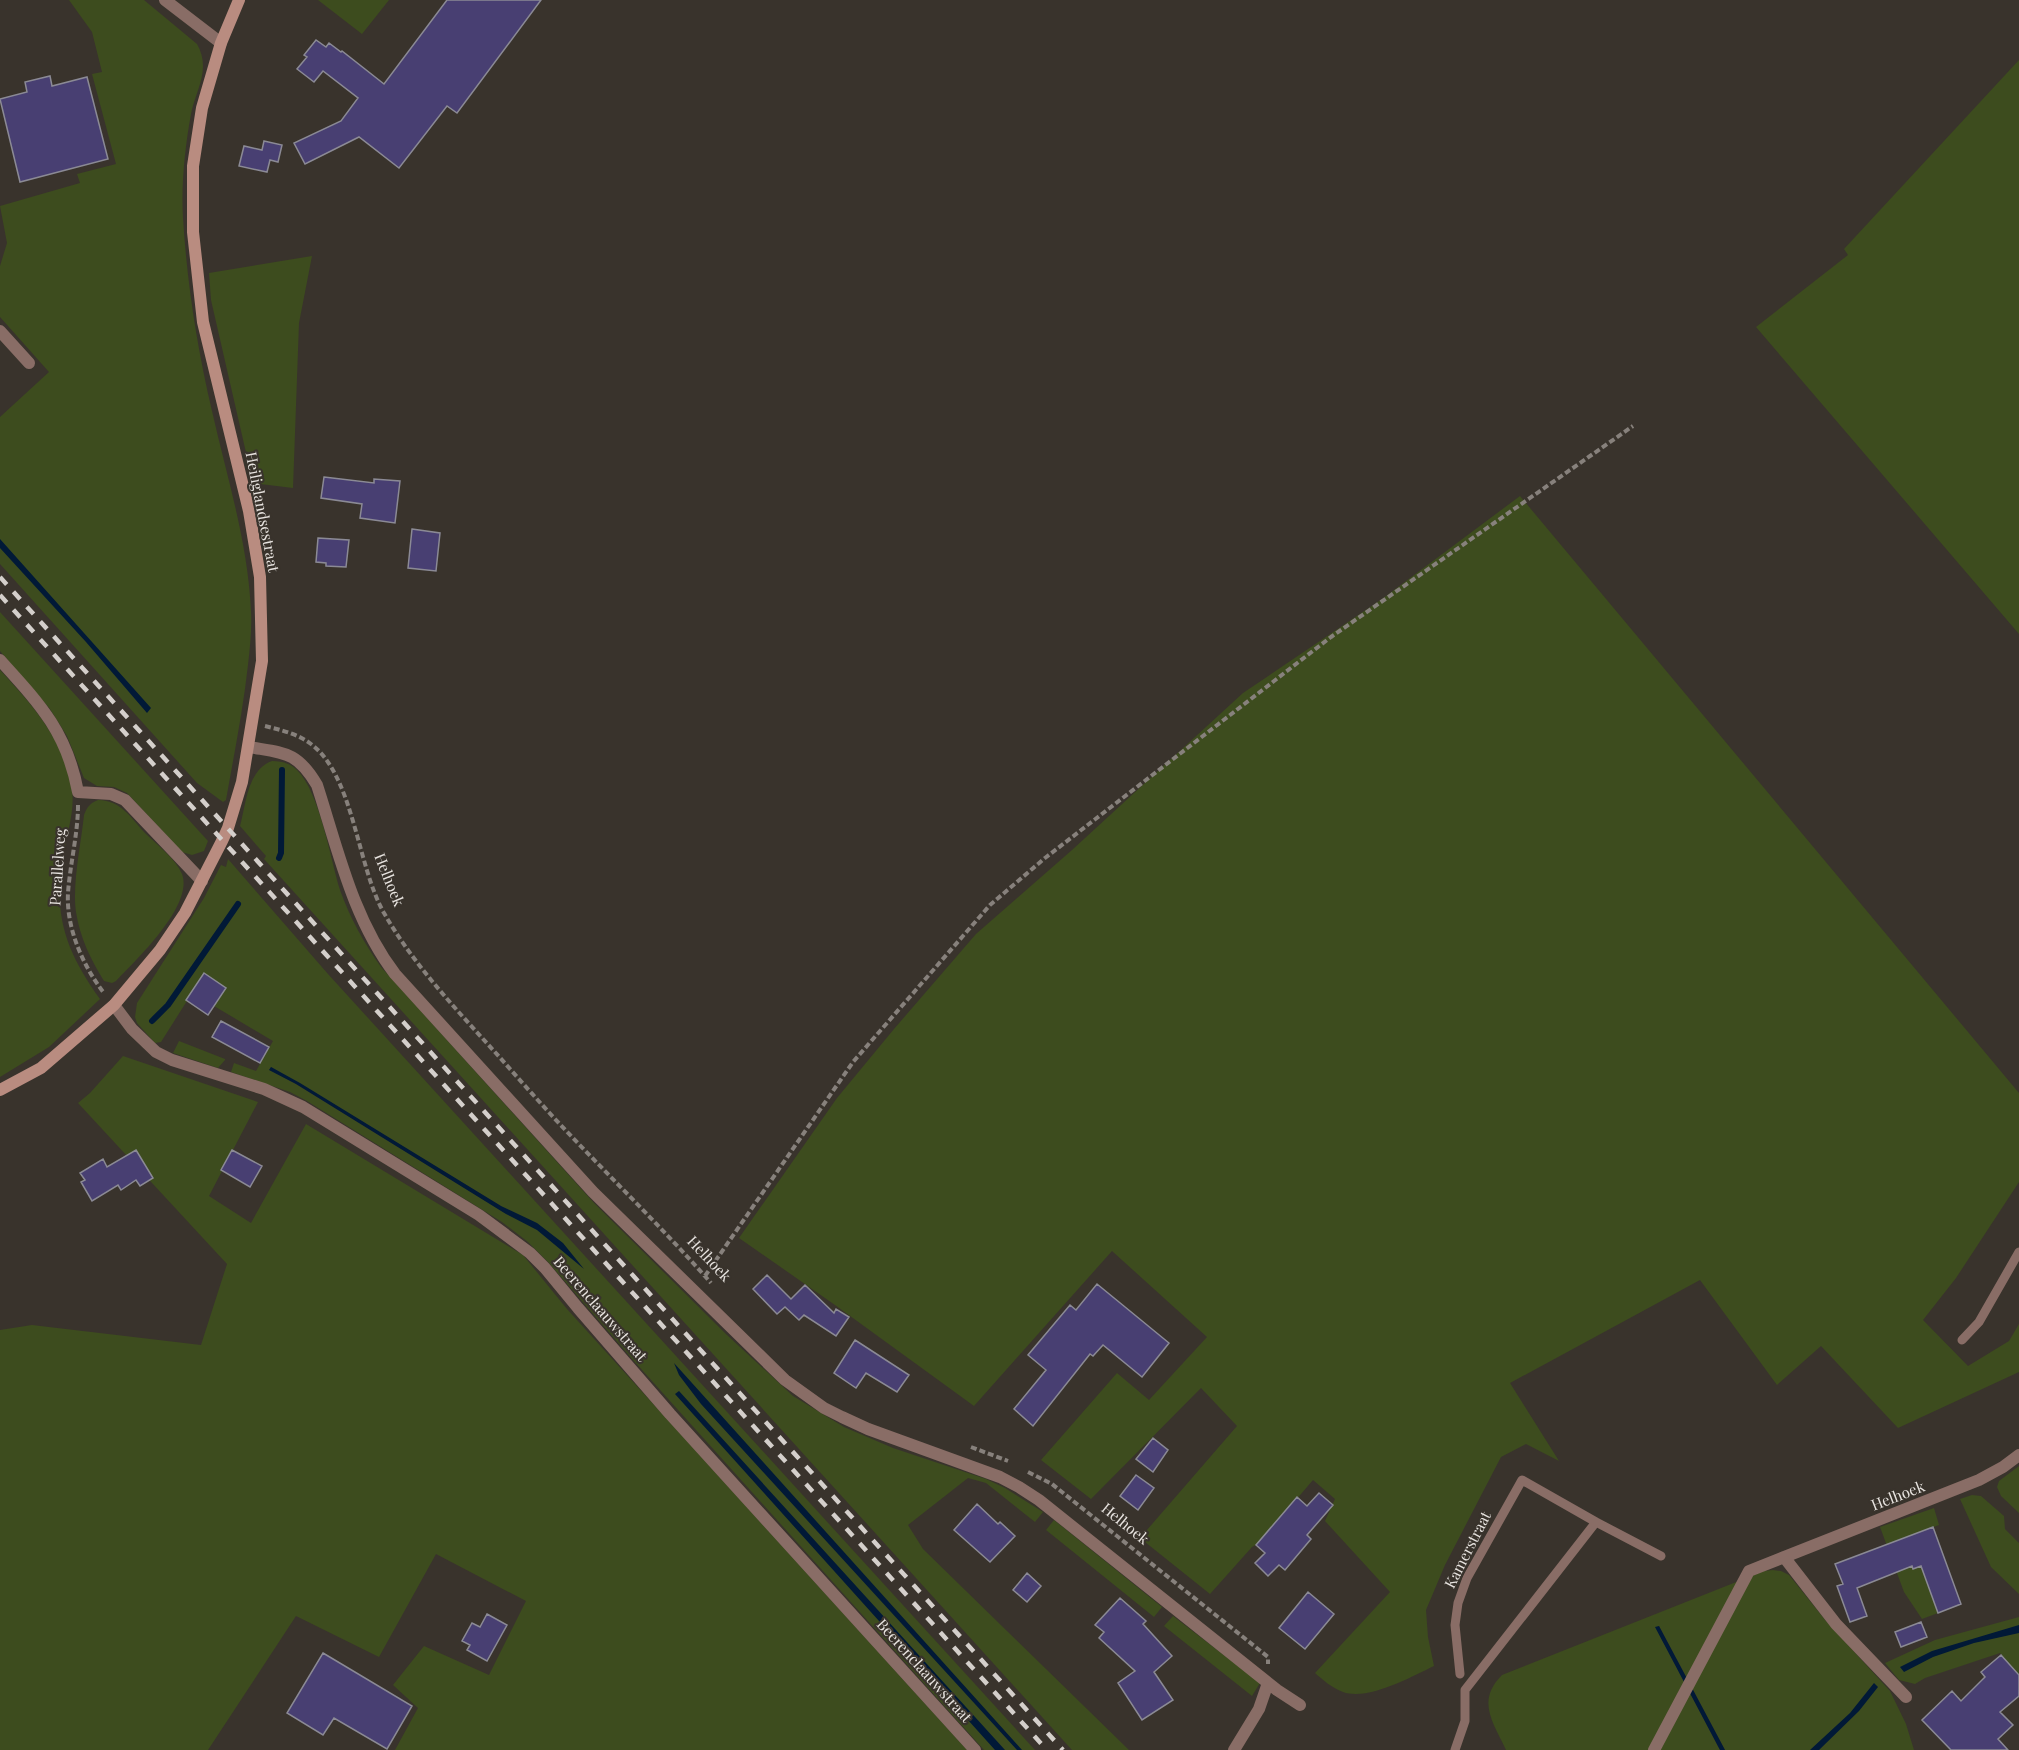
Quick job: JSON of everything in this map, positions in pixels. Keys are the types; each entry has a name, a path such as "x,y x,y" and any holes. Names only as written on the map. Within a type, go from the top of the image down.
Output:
{"street":[{"path":"165,0 221,43"},
{"name":"Heiliglandsestraat","path":"0,1090 41,1068 114,1005 160,950 202,881 228,828 242,782 262,661 260,577 249,511 203,322 193,232 193,166 202,108 221,43 239,0"},
{"path":"0,331 29,363"},
{"path":"0,660 48,716 62,738 75,772 78,792 111,794 125,800 202,881"},
{"path":"249,747 288,754 309,771 317,785 357,910 383,958 395,974 593,1192 785,1380 824,1408 868,1430 981,1469 1019,1487 1039,1500 1268,1683 1300,1705"},
{"name":"Beerenclaauwstraat","path":"114,1005 132,1029 156,1052 172,1060 264,1089 303,1107 479,1215 530,1253 670,1414 975,1750"},
{"name":"Helhoek","path":"1654,1750 1749,1571 1979,1480 2019,1455"},
{"path":"1784,1557 1836,1624 1906,1697"},
{"path":"1234,1750 1259,1709 1268,1683"}],"lane":[{"path":"1962,1340 1979,1322 2019,1252"},
{"name":"Kamerstraat","path":"1460,1674 1455,1625 1458,1603 1467,1578 1522,1480 1596,1522"},
{"path":"1455,1750 1465,1721 1465,1690 1596,1522 1661,1556"}],"path":[{"path":"694,1291 853,1062 990,905 1062,844 1331,637 1633,426"},
{"name":"Helhoek","path":"253,722 299,736 321,753 337,778 378,900 408,950 480,1035 571,1136 714,1286"},
{"name":"Parallelweg","path":"78,792 68,896 70,915 81,953 99,986 114,1005"},
{"path":"966,1446 1011,1463"},
{"name":"Helhoek","path":"1021,1468 1052,1484 1268,1657 1268,1683"}],"green space":[{"path":"69,0 144,0 197,44 202,57 203,72 191,114 184,166 185,242 193,315 202,363 246,560 251,618 244,699 226,800 223,802 197,783 0,564 0,417 49,372 0,317 0,266 7,243 0,206 80,183 77,174 116,164 92,74 102,72 92,32"},
{"path":"318,0 389,0 362,34"},
{"path":"2019,60 2019,634 1756,327 1848,255 1844,249"},
{"path":"312,256 299,323 293,488 253,483 211,300 209,273"},
{"path":"1520,496 2019,1093 2019,1182 1956,1278 1923,1320 1968,1366 2009,1341 2019,1324 2019,1372 1898,1428 1821,1346 1777,1385 1700,1280 1510,1383 1559,1461 1526,1444 1501,1457 1445,1565 1426,1610 1428,1637 1434,1666 1389,1687 1353,1694 1335,1688 1315,1673 1390,1592 1325,1521 1335,1499 1313,1480 1259,1543 1252,1547 1210,1594 1140,1538 1237,1426 1201,1388 1091,1499 1041,1460 1117,1373 1149,1400 1207,1337 1112,1251 974,1406 739,1238 837,1098 976,934 1072,850 1243,693 1382,599"},
{"path":"0,612 208,841 204,851 192,855 182,852 127,793 114,787 97,786 84,778 67,736 50,709 0,651"},
{"path":"0,670 24,696 55,739 68,772 72,790 72,805 61,874 61,913 70,947 100,999 49,1047 0,1077"},
{"path":"272,761 291,766 305,780 318,810 344,900 358,930 381,967 594,1203 727,1335 793,1396 844,1427 893,1448 986,1479 1043,1512 1035,1522 986,1483 968,1478 908,1525 923,1549 1129,1750 1072,1750 264,859 266,856 240,826 252,780 257,772"},
{"path":"98,800 113,803 119,807 166,852 182,874 183,887 180,901 161,931 112,983 104,981 87,948 80,931 75,901 84,815 89,806"},
{"path":"228,859 328,974 1035,1750 984,1750 528,1242 502,1222 307,1101 290,1092 231,1072 234,1063 256,1071 273,1041 214,1006 226,988 204,974 161,1042 155,1043 137,1023 135,1017 137,1003 204,898 221,865 226,867","holes":["271,1067 501,1206 505,1213 270,1070"]},
{"path":"179,1041 225,1060 218,1068 173,1053"},
{"path":"123,1056 258,1102 209,1196 251,1223 306,1124 523,1255 567,1309 967,1750 395,1750 418,1708 393,1685 424,1646 489,1675 526,1601 436,1554 379,1657 296,1616 208,1750 0,1750 0,1330 32,1325 201,1345 227,1264 78,1103"},
{"path":"2019,1466 2019,1513 2001,1496 1997,1487 1999,1481"},
{"path":"1972,1495 1981,1496 2004,1516 2005,1529 2019,1543 2019,1594 1991,1567 1960,1499"},
{"path":"1934,1508 1939,1525 1901,1539 1923,1565 1938,1613 1922,1619 1904,1592 1880,1527"},
{"path":"1054,1520 1162,1607 1154,1617 1046,1530"},
{"path":"1773,1570 1789,1575 1826,1621 1890,1691 1906,1724 1914,1750 1725,1750 1659,1626 1656,1628 1720,1750 1506,1750 1492,1721 1488,1703 1494,1685 1502,1675 1764,1571"},
{"path":"1173,1616 1260,1683 1252,1696 1164,1626"},
{"path":"2019,1617 2019,1675 2000,1653 1925,1678 1915,1684 1899,1680 1885,1663 1935,1640"}],"water":[{"path":"0,539 151,708 147,713 0,548"},
{"path":"271,1067 501,1206 537,1223 563,1243 584,1269 537,1230 506,1214 296,1084 269,1070"},
{"path":"674,1363 1022,1750 1017,1750 701,1404 679,1375"},
{"path":"679,1391 1005,1750 995,1750 675,1394"},
{"path":"2019,1625 2019,1633 1974,1643 1933,1657 1904,1672 1900,1667 1932,1651"},
{"path":"1659,1626 1725,1750 1720,1750 1655,1627"},
{"path":"1874,1683 1878,1687 1859,1711 1819,1750 1810,1750 1850,1713"}],"building":[{"path":"447,0 541,0 457,113 447,106 399,168 359,137 305,164 294,143 341,121 358,98 323,71 314,82 297,69 307,57 304,55 316,40 326,47 329,43 342,51 384,84"},
{"path":"50,76 52,86 87,77 108,159 20,182 0,99 27,92 25,82"},
{"path":"264,141 282,145 278,162 270,160 267,172 239,166 244,146 262,150"},
{"path":"324,477 374,483 374,479 400,481 395,523 360,518 362,504 321,498"},
{"path":"412,529 440,533 436,571 408,568"},
{"path":"318,538 349,540 346,567 326,566 326,563 316,562"},
{"path":"204,973 226,988 208,1015 186,1000"},
{"path":"221,1021 269,1047 260,1063 212,1037"},
{"path":"136,1150 153,1178 140,1186 136,1180 121,1190 118,1185 92,1201 81,1182 85,1180 80,1173 103,1159 107,1167"},
{"path":"232,1150 262,1166 250,1187 221,1170"},
{"path":"767,1275 791,1299 805,1285 834,1313 836,1309 849,1317 836,1336 804,1315 799,1320 785,1307 777,1314 753,1289"},
{"path":"1097,1284 1169,1343 1142,1377 1103,1345 1093,1356 1090,1354 1033,1426 1014,1409 1046,1370 1028,1355 1070,1305 1076,1310"},
{"path":"855,1340 909,1375 897,1392 866,1373 856,1388 834,1373"},
{"path":"1153,1438 1168,1450 1153,1472 1136,1459"},
{"path":"1136,1475 1154,1488 1138,1510 1120,1496"},
{"path":"1319,1493 1333,1505 1307,1535 1311,1539 1285,1570 1279,1565 1268,1576 1255,1563 1265,1553 1256,1545 1297,1497 1307,1506"},
{"path":"977,1504 1015,1536 990,1562 954,1530"},
{"path":"1933,1527 1961,1604 1938,1613 1921,1566 1913,1569 1912,1566 1857,1588 1867,1616 1850,1622 1837,1586 1843,1584 1835,1564"},
{"path":"1027,1573 1041,1586 1027,1602 1013,1590"},
{"path":"1308,1592 1334,1614 1305,1649 1279,1628"},
{"path":"1120,1598 1146,1621 1143,1624 1172,1656 1154,1672 1173,1700 1142,1720 1118,1683 1135,1671 1099,1638 1104,1632 1095,1625"},
{"path":"487,1614 507,1625 487,1661 467,1650 470,1645 462,1641 472,1623 480,1627"},
{"path":"1921,1622 1927,1637 1901,1647 1895,1632"},
{"path":"323,1653 412,1706 387,1749 334,1718 323,1735 287,1713"},
{"path":"2001,1655 2019,1675 2019,1696 2000,1712 2013,1725 1998,1739 2008,1750 1951,1750 1922,1720 1952,1691 1961,1701 1985,1677 1981,1672"}],"waterway":[{"path":"279,858 281,853 282,770"},
{"path":"152,1021 168,1005 238,904"}],"railway":[{"path":"0,577 1063,1750"},
{"path":"0,595 1047,1750"}]}
